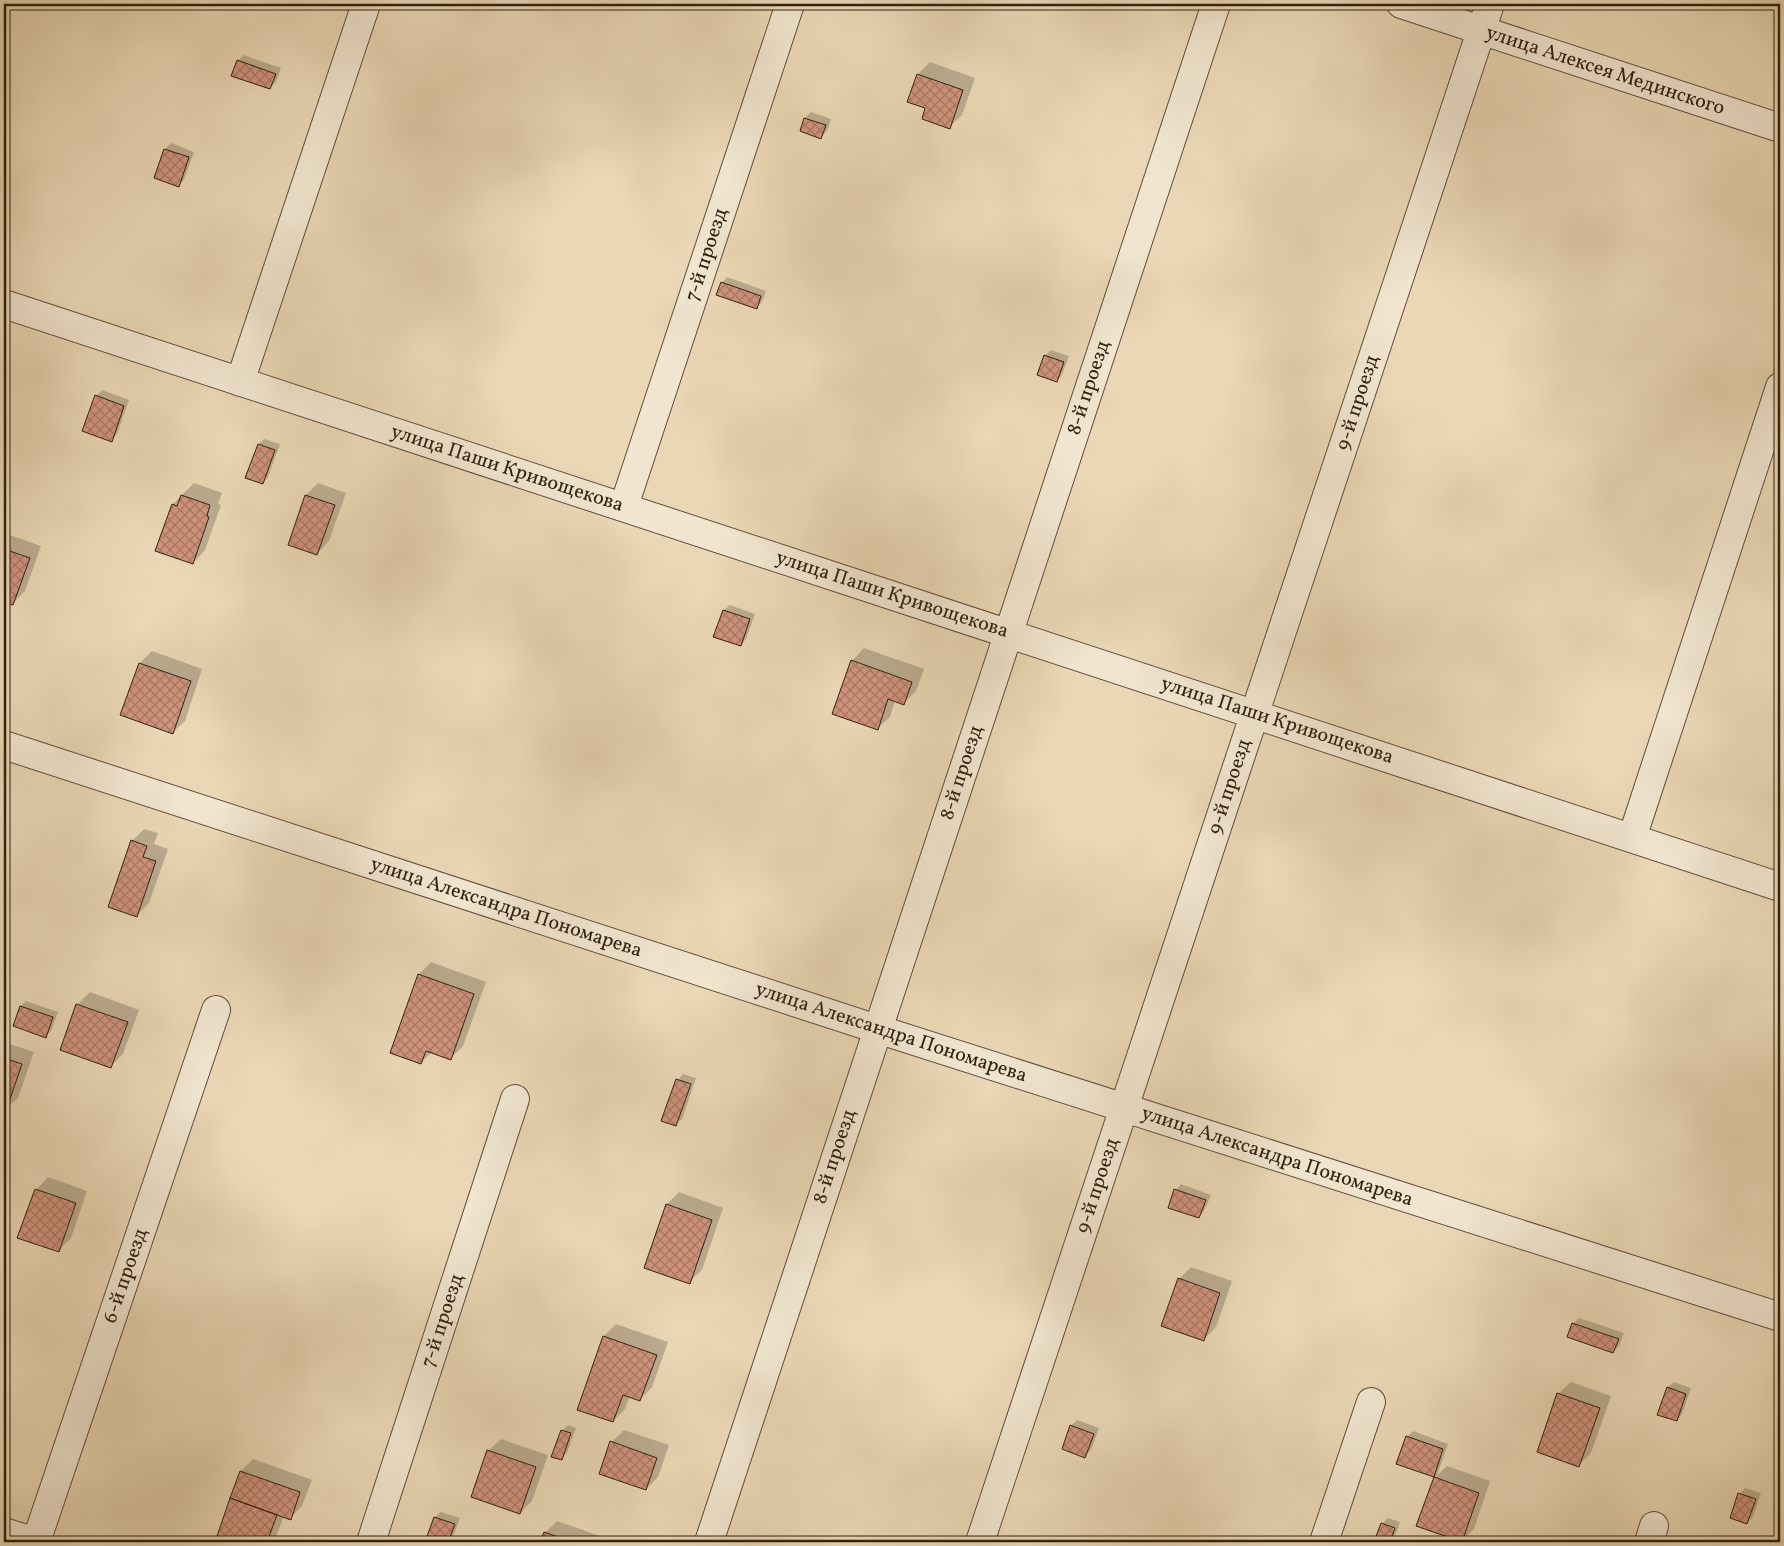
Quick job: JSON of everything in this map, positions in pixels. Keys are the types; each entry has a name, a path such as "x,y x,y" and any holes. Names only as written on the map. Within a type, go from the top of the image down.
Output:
{"street":[{"path":"240,382 366,4"},
{"name":"7-й проезд","path":"624,506 790,4"},
{"name":"8-й проезд","path":"709,1542 1216,4"},
{"name":"улица Алексея Мединского","path":"1401,4 1780,128"},
{"name":"9-й проезд","path":"980,1542 1490,4"},
{"name":"улица Паши Кривощекова","path":"4,304 1780,887"},
{"path":"1632,838 1780,387"},
{"name":"улица Александра Пономарева","path":"4,745 877,1029 1780,1317"},
{"name":"6-й проезд","path":"36,1542 216,1010"},
{"name":"7-й проезд","path":"371,1542 515,1099"},
{"path":"1324,1542 1371,1402"},
{"path":"4,1532 36,1542"}],"building":[{"path":"237,60 276,74 270,89 231,76"},
{"path":"917,74 963,90 950,129 922,119 925,108 907,102"},
{"path":"804,118 826,125 821,139 800,131"},
{"path":"164,149 189,157 179,187 154,178"},
{"path":"721,282 761,296 757,309 716,295"},
{"path":"1044,355 1064,362 1057,382 1037,375"},
{"path":"95,395 124,406 112,442 82,431"},
{"path":"258,444 275,450 263,484 245,478"},
{"path":"181,495 210,505 207,516 209,517 193,564 155,551 172,504 177,506"},
{"path":"305,495 335,505 317,555 288,545"},
{"path":"4,549 30,558 13,605 4,602"},
{"path":"723,610 750,619 741,646 713,637"},
{"path":"851,660 912,682 904,705 888,699 878,730 832,714"},
{"path":"139,663 191,681 173,734 120,715"},
{"path":"131,840 147,846 143,857 156,861 137,917 108,907"},
{"path":"418,974 474,994 451,1060 426,1051 421,1064 390,1053"},
{"path":"76,1004 128,1022 111,1068 60,1050"},
{"path":"20,1006 53,1017 46,1038 13,1026"},
{"path":"4,1058 22,1064 6,1111 4,1111"},
{"path":"676,1079 691,1084 676,1126 661,1121"},
{"path":"35,1189 76,1203 59,1252 17,1238"},
{"path":"1174,1189 1206,1200 1199,1218 1168,1208"},
{"path":"666,1204 712,1220 690,1284 644,1268"},
{"path":"1178,1278 1220,1293 1204,1341 1161,1326"},
{"path":"1572,1323 1619,1339 1613,1353 1567,1337"},
{"path":"603,1336 657,1355 640,1401 623,1395 613,1422 577,1410"},
{"path":"1667,1387 1686,1394 1677,1421 1657,1415"},
{"path":"1557,1393 1600,1408 1579,1467 1537,1452"},
{"path":"1070,1425 1094,1434 1085,1458 1062,1449"},
{"path":"561,1430 571,1433 562,1460 551,1457"},
{"path":"1406,1436 1443,1449 1434,1477 1396,1464"},
{"path":"610,1441 657,1458 646,1490 599,1474"},
{"path":"487,1450 536,1467 520,1514 471,1497"},
{"path":"240,1471 300,1492 291,1520 230,1498"},
{"path":"1434,1477 1479,1493 1462,1542 1416,1526"},
{"path":"1738,1493 1756,1499 1747,1524 1730,1518"},
{"path":"230,1498 277,1515 267,1542 215,1542"},
{"path":"434,1517 455,1524 448,1542 425,1542"},
{"path":"1381,1523 1395,1528 1390,1542 1374,1542"},
{"path":"544,1532 573,1542 540,1542"}]}
